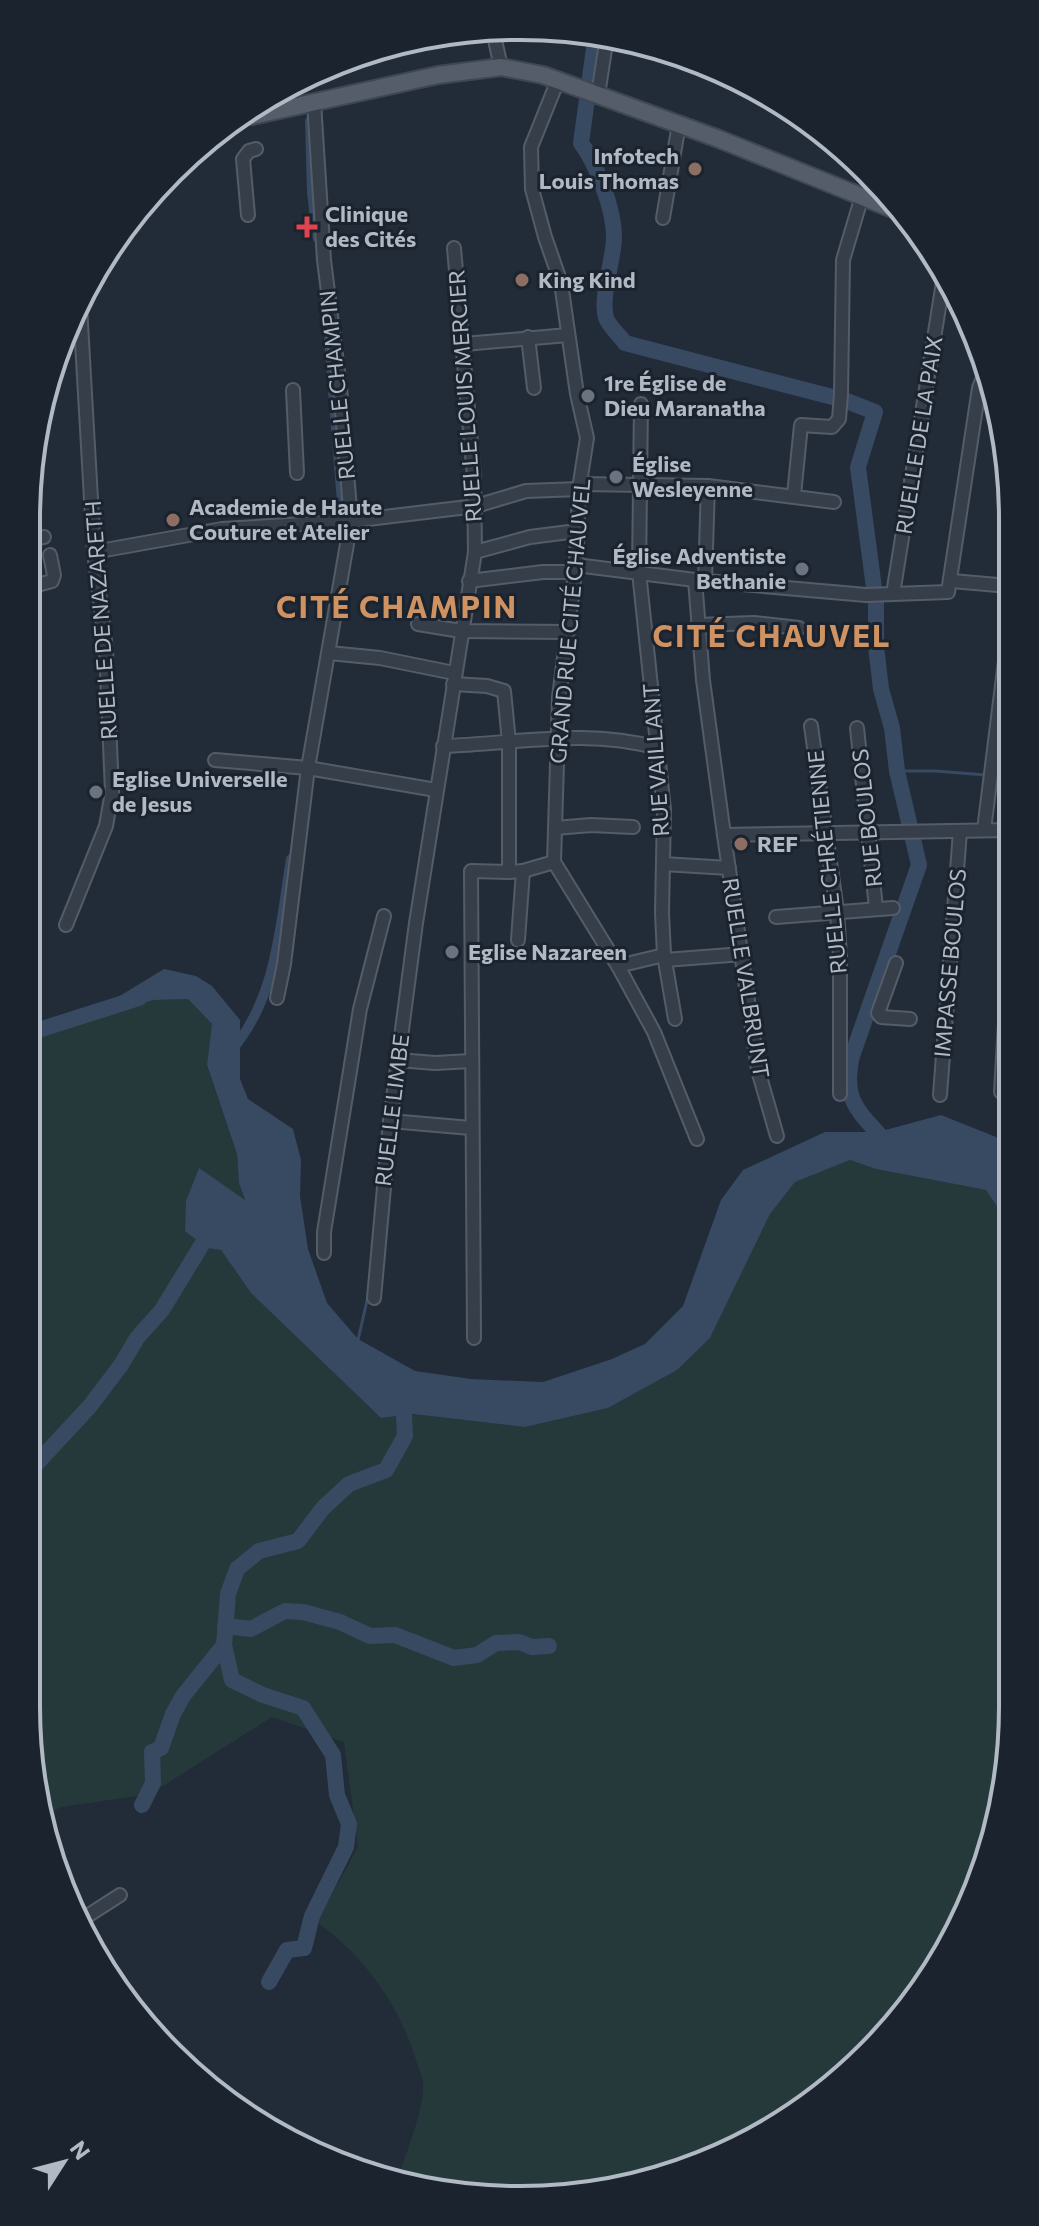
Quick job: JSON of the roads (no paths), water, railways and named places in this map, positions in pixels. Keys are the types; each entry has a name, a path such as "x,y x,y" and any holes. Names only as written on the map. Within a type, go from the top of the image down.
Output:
{"main road":[{"path":"275,107 438,75 501,67 575,86 881,204"}],"street":[{"path":"495,41 501,67"},
{"path":"598,95 605,48"},
{"name":"GRAND RUE CITÉ CHAUVEL","path":"554,862 559,697 576,568 579,486 587,438 561,283 532,189 531,147 558,80"},
{"name":"RUELLE CHAMPIN","path":"277,998 308,768 351,521 340,387 324,260 314,102"},
{"path":"663,218 679,124"},
{"path":"248,215 243,159 249,151 256,149"},
{"path":"794,495 801,425 832,427 838,422 843,260 862,196"},
{"name":"RUELLE LOUIS MERCIER","path":"416,923 475,552 476,506 454,248"},
{"name":"RUELLE DE LA PAIX","path":"893,594 941,292"},
{"name":"RUELLE DE NAZARETH","path":"66,925 106,826 112,792 106,649 94,552 81,325"},
{"path":"464,344 568,335"},
{"path":"528,337 534,388"},
{"path":"469,581 576,568 871,595 948,592 980,385"},
{"path":"293,390 297,473"},
{"name":"RUE VAILLANT","path":"641,404 639,572 664,810 664,957 675,1019"},
{"path":"94,552 222,529 351,521 476,506 526,491 579,486 708,486 834,502"},
{"name":"RUELLE VALBRUNT","path":"708,486 698,625 758,1070 777,1136"},
{"path":"475,552 530,537 577,531"},
{"path":"40,538 44,537"},
{"path":"40,584 52,581 54,575 50,555"},
{"path":"952,581 999,585"},
{"path":"698,625 754,623 799,628"},
{"path":"418,624 461,631 568,632"},
{"path":"329,653 380,658 504,691 509,742 509,872"},
{"path":"984,830 999,722"},
{"name":"RUELLE CHRÉTIENNE","path":"811,726 837,911 840,1094"},
{"name":"RUE BOULOS","path":"857,728 876,908"},
{"path":"443,746 558,737 615,739 657,748"},
{"path":"994,743 999,743"},
{"path":"215,760 308,768 436,790"},
{"path":"555,828 591,825 633,827"},
{"path":"724,835 999,830"},
{"name":"IMPASSE BOULOS","path":"940,1095 960,831"},
{"path":"474,1338 471,871 523,871 554,862 618,966 654,1032 697,1139"},
{"path":"663,864 729,868"},
{"path":"518,940 523,871"},
{"path":"776,917 893,908"},
{"path":"324,1253 324,1232 360,1009 384,916"},
{"name":"RUELLE LIMBE","path":"374,1298 390,1121 416,923"},
{"path":"618,966 664,957 743,954"},
{"path":"896,963 879,1015 910,1019"},
{"path":"398,1060 435,1063 471,1061"},
{"path":"390,1121 471,1128"},
{"path":"88,1916 120,1895"}],"water":[{"path":"164,969 196,976 212,986 240,1020 240,1079 248,1099 293,1129 301,1160 300,1196 308,1249 327,1303 358,1339 415,1371 471,1379 543,1382 612,1359 645,1344 683,1306 721,1200 743,1170 825,1132 878,1132 941,1115 999,1138 999,1209 986,1190 876,1169 850,1160 795,1182 770,1214 710,1338 677,1370 608,1408 525,1427 413,1414 381,1418 251,1293 221,1250 207,1248 185,1231 186,1201 199,1168 245,1200 239,1183 237,1154 207,1065 212,1024 188,999 154,1000 123,1008 118,997"}],"waterway":[{"path":"594,46 581,143 604,188 613,226 605,300 606,318 610,324 625,343 844,400 875,412 858,467 876,603 876,646 881,689 892,728 897,771 919,865 852,1056 849,1086 856,1107 891,1148"},
{"path":"310,121 317,237"},
{"path":"329,340 344,527"},
{"path":"897,771 985,775"},
{"path":"232,1050 247,1029 268,984 291,859"},
{"path":"40,1030 139,998"},
{"path":"40,1460 90,1406 137,1338 162,1310 212,1228"},
{"path":"358,1340 369,1292"},
{"path":"269,1982 287,1950 304,1948 312,1916 346,1847 349,1824 337,1795 333,1755 303,1708 263,1695 232,1680 224,1645 228,1594 237,1569 259,1551 298,1541 323,1508 349,1484 386,1470 405,1436 403,1394"},
{"path":"225,1626 251,1629 285,1611 303,1612 340,1622 370,1636 395,1635 454,1658 477,1655 496,1643 549,1646"},
{"path":"142,1805 153,1783 152,1752 161,1748 183,1696 224,1645"}],"place":[{"name":"Infotech Louis Thomas","path":"695,169"},
{"name":"Clinique des Cités","path":"307,227"},
{"name":"King Kind","path":"522,280"},
{"name":"1re Église de Dieu Maranatha","path":"588,396"},
{"name":"Église Wesleyenne","path":"616,477"},
{"name":"Academie de Haute Couture et Atelier","path":"173,520"},
{"name":"Église Adventiste Bethanie","path":"802,569"},
{"name":"Eglise Universelle de Jesus","path":"96,792"},
{"name":"REF","path":"741,844"},
{"name":"Eglise Nazareen","path":"452,952"}],"district":[{"name":"CITÉ CHAMPIN","path":"397,608"},
{"name":"CITÉ CHAUVEL","path":"772,637"}]}
